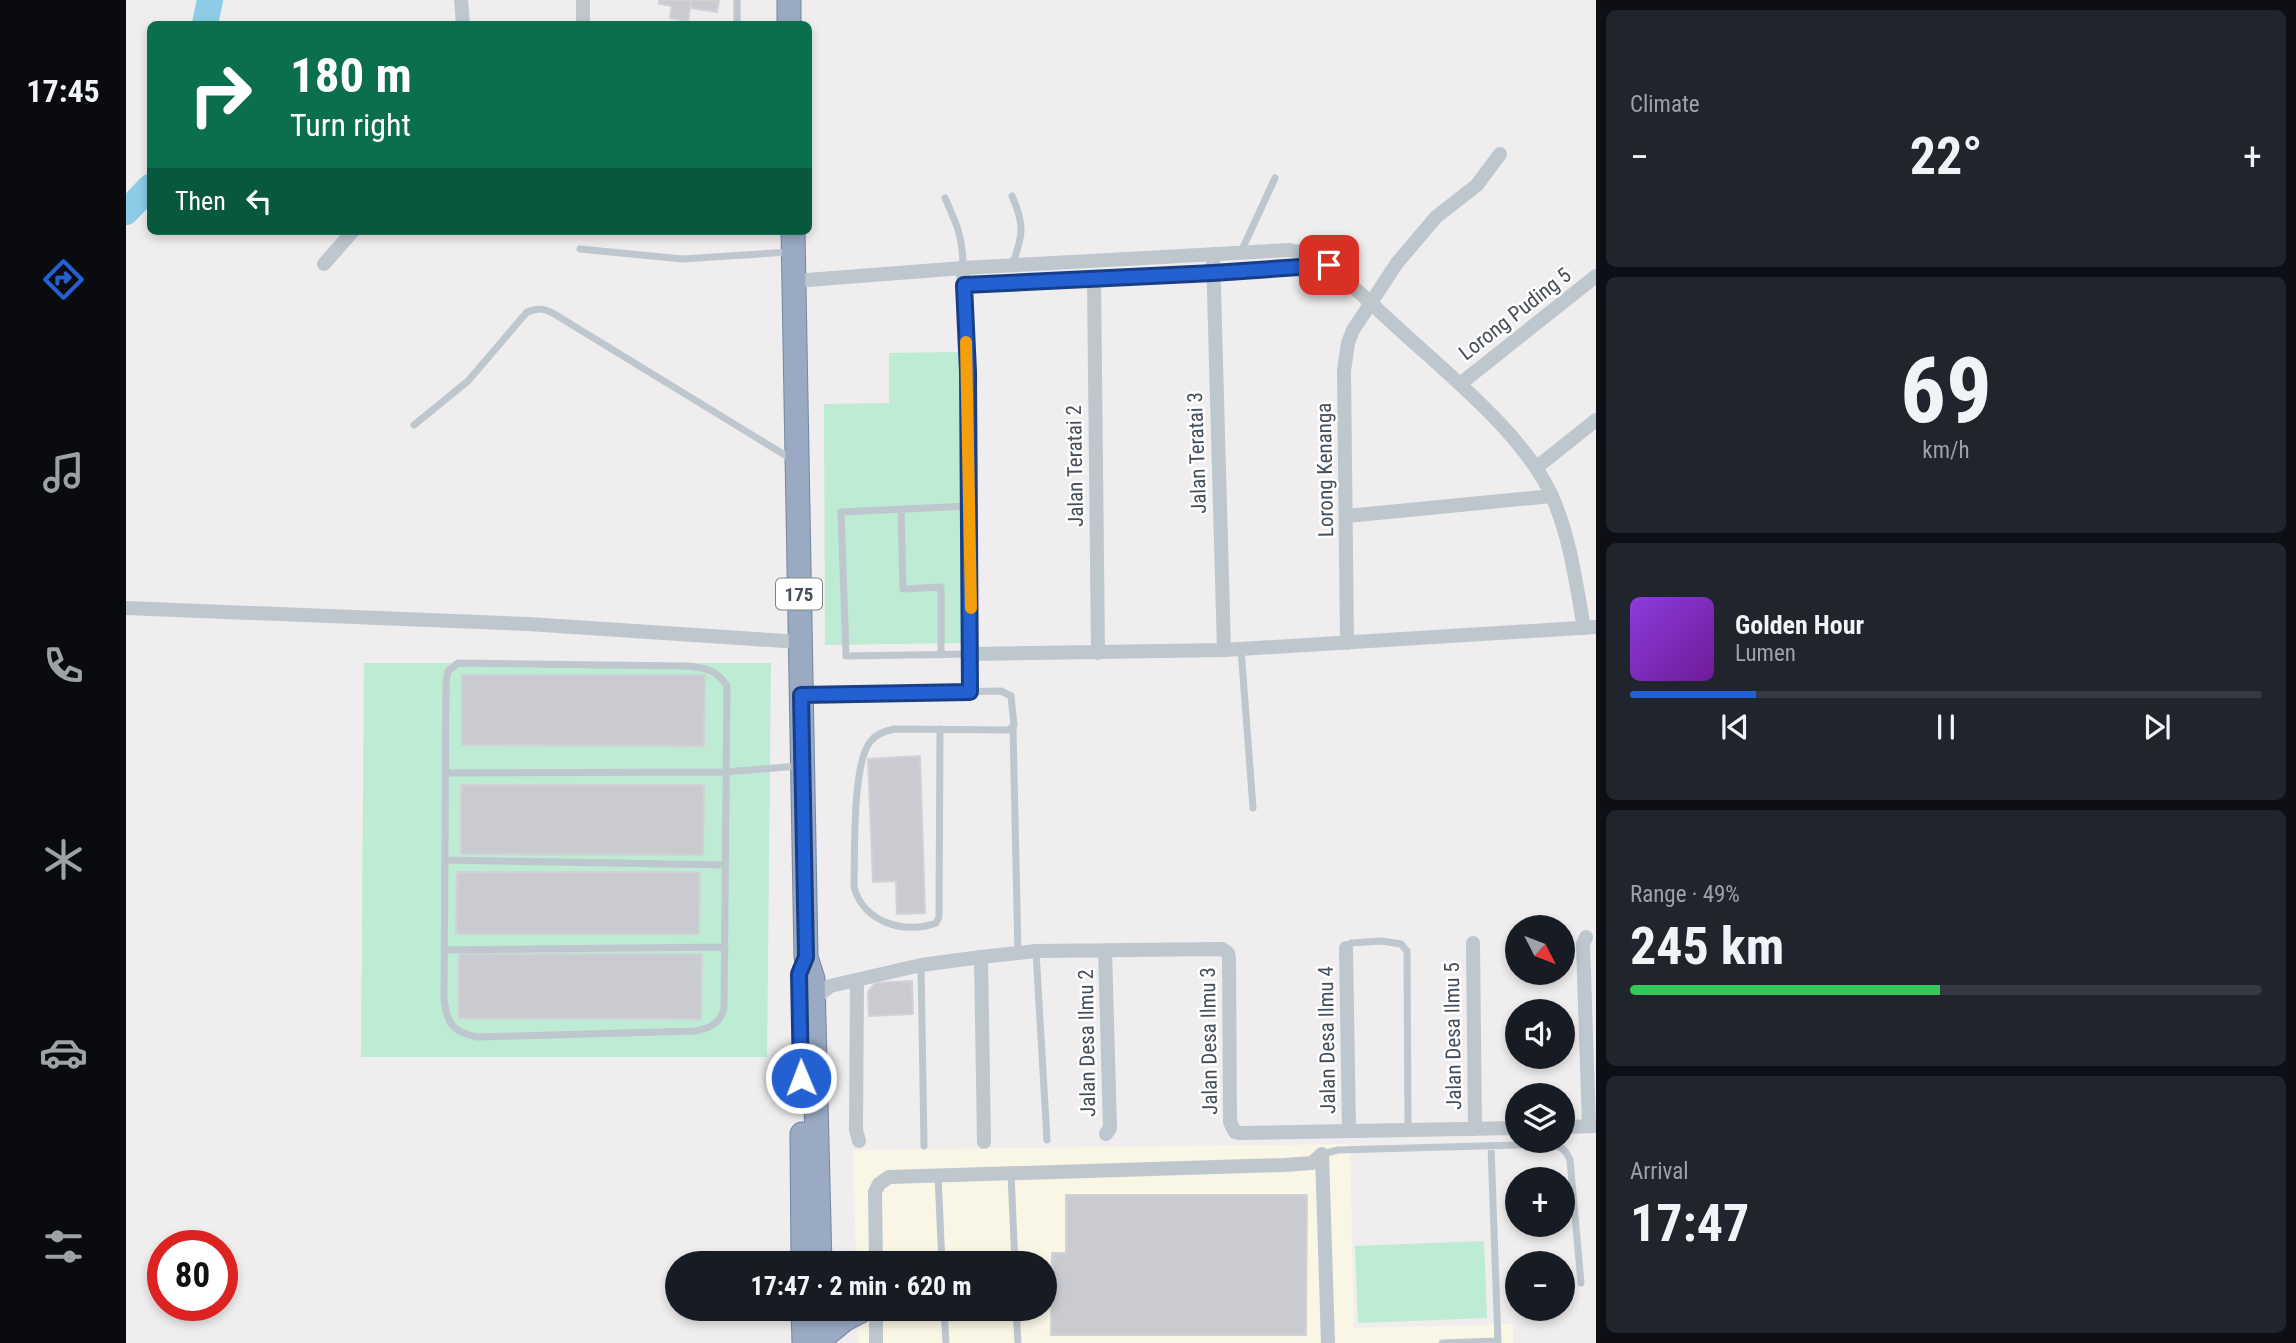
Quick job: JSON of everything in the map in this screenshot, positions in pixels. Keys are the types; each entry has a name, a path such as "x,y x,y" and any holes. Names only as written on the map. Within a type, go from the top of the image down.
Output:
{"highway":[{"path":"789,0 789,21"},
{"name":"175","path":"793,241 806,957 819,988 817,1251"},
{"name":"175","path":"806,957 799,974 816,1251"},
{"path":"814,1321 815,1342"},
{"path":"815,1342 843,1321"}],"street":[{"path":"461,0 463,21"},
{"path":"583,0 583,21"},
{"name":"Lorong Kenanga","path":"1347,643 1345,358 1353,330 1369,303 1417,237 1436,217 1477,185 1500,154"},
{"path":"324,264 349,235"},
{"path":"793,281 963,268 1240,252 1290,250 1315,255 1460,384 1518,443 1537,467 1552,496 1568,542 1590,628 1224,650 971,654 963,268"},
{"name":"Jalan Teratai 3","path":"1213,254 1224,650"},
{"path":"964,285 1329,265"},
{"name":"Lorong Puding 5","path":"1460,384 1596,276"},
{"name":"Jalan Teratai 2","path":"1094,278 1098,653"},
{"path":"1537,467 1596,420"},
{"path":"1347,516 1552,496"},
{"path":"126,608 528,624 800,642"},
{"path":"1575,1127 1593,1126 1583,944 1591,937"},
{"name":"Jalan Desa Ilmu 5","path":"1473,943 1475,1129"},
{"name":"Jalan Desa Ilmu 4","path":"1346,948 1349,1131"},
{"path":"819,988 921,965 981,957 1036,951 1105,950"},
{"name":"Jalan Desa Ilmu 3","path":"1105,950 1225,950 1229,958 1230,1122 1235,1132 1349,1131"},
{"name":"Jalan Desa Ilmu 2","path":"1105,950 1110,1128 1106,1134"},
{"path":"981,957 984,1142"},
{"path":"857,981 856,1130 859,1141"},
{"path":"1349,1131 1505,1128"},
{"path":"876,1251 875,1198 879,1184 889,1178 1299,1164 1312,1163 1322,1154"},
{"path":"1322,1154 1328,1343"},
{"path":"872,1321 876,1343"}],"lane":[{"path":"737,0 737,21"},
{"path":"1240,252 1275,178"},
{"path":"1011,266 1023,230 1013,196"},
{"path":"945,198 960,231 963,268"},
{"path":"580,248 682,259 793,241"},
{"path":"414,425 468,381 527,312 544,309 797,462"},
{"path":"969,506 841,512 846,656 971,654 970,692"},
{"path":"901,509 903,589 941,587 942,655"},
{"path":"1241,649 1254,808"},
{"path":"458,663 684,666 701,667 714,672 722,677 727,686 726,772 724,1009 721,1019 708,1029 695,1031 477,1037 460,1032 447,1018 444,999 446,677 452,666 458,663"},
{"path":"801,695 1001,691 1010,694 1013,699 1018,954"},
{"path":"940,729 939,917 936,923 929,926 893,926 859,901 854,887 861,761 871,741 886,731 940,729 1005,730 1013,727"},
{"path":"445,773 726,772 802,765"},
{"path":"445,860 725,865"},
{"path":"1346,948 1351,943 1392,942 1401,944 1407,951 1408,1130"},
{"path":"445,950 725,947"},
{"path":"1036,951 1047,1140"},
{"path":"921,965 924,1146"},
{"path":"1322,1154 1338,1150 1548,1143 1566,1150 1570,1160 1581,1283"},
{"path":"1442,1343 1498,1342 1491,1146"},
{"path":"1012,1174 1015,1251"},
{"path":"938,1176 941,1251"},
{"path":"945,1321 946,1343"},
{"path":"1017,1321 1018,1343"}],"shaded area":[{"path":"1350,1144 1354,1328 1513,1324 1513,1343 858,1343 857,1321 1057,1321 1057,1251 856,1251 853,1150"}],"green space":[{"path":"959,352 961,643 825,645 824,404 889,403 889,353"},
{"path":"364,663 771,663 767,1057 361,1057"},
{"path":"1484,1241 1487,1318 1358,1323 1355,1246"}],"building":[{"path":"659,0 691,0 688,21 670,18 672,6 659,4"},
{"path":"691,0 719,0 717,12 690,8"},
{"path":"462,675 705,675 704,746 462,745"},
{"path":"920,756 925,913 897,914 896,881 873,882 868,759"},
{"path":"461,785 704,785 703,855 461,854"},
{"path":"457,872 700,872 699,934 456,934"},
{"path":"459,954 702,954 701,1019 459,1018"},
{"path":"912,981 913,1014 869,1016 868,992 875,983"},
{"path":"1066,1195 1307,1195 1306,1335 1051,1335 1051,1321 1057,1321 1057,1253 1066,1253"}],"waterway":[{"path":"206,21 210,0"},
{"path":"126,212 147,190"}],"slow traffic":[{"path":"966,342 971,608"}],"route":[{"path":"801,1078 799,974 806,957 801,695 970,692 968,372 964,285 1329,265"}]}
